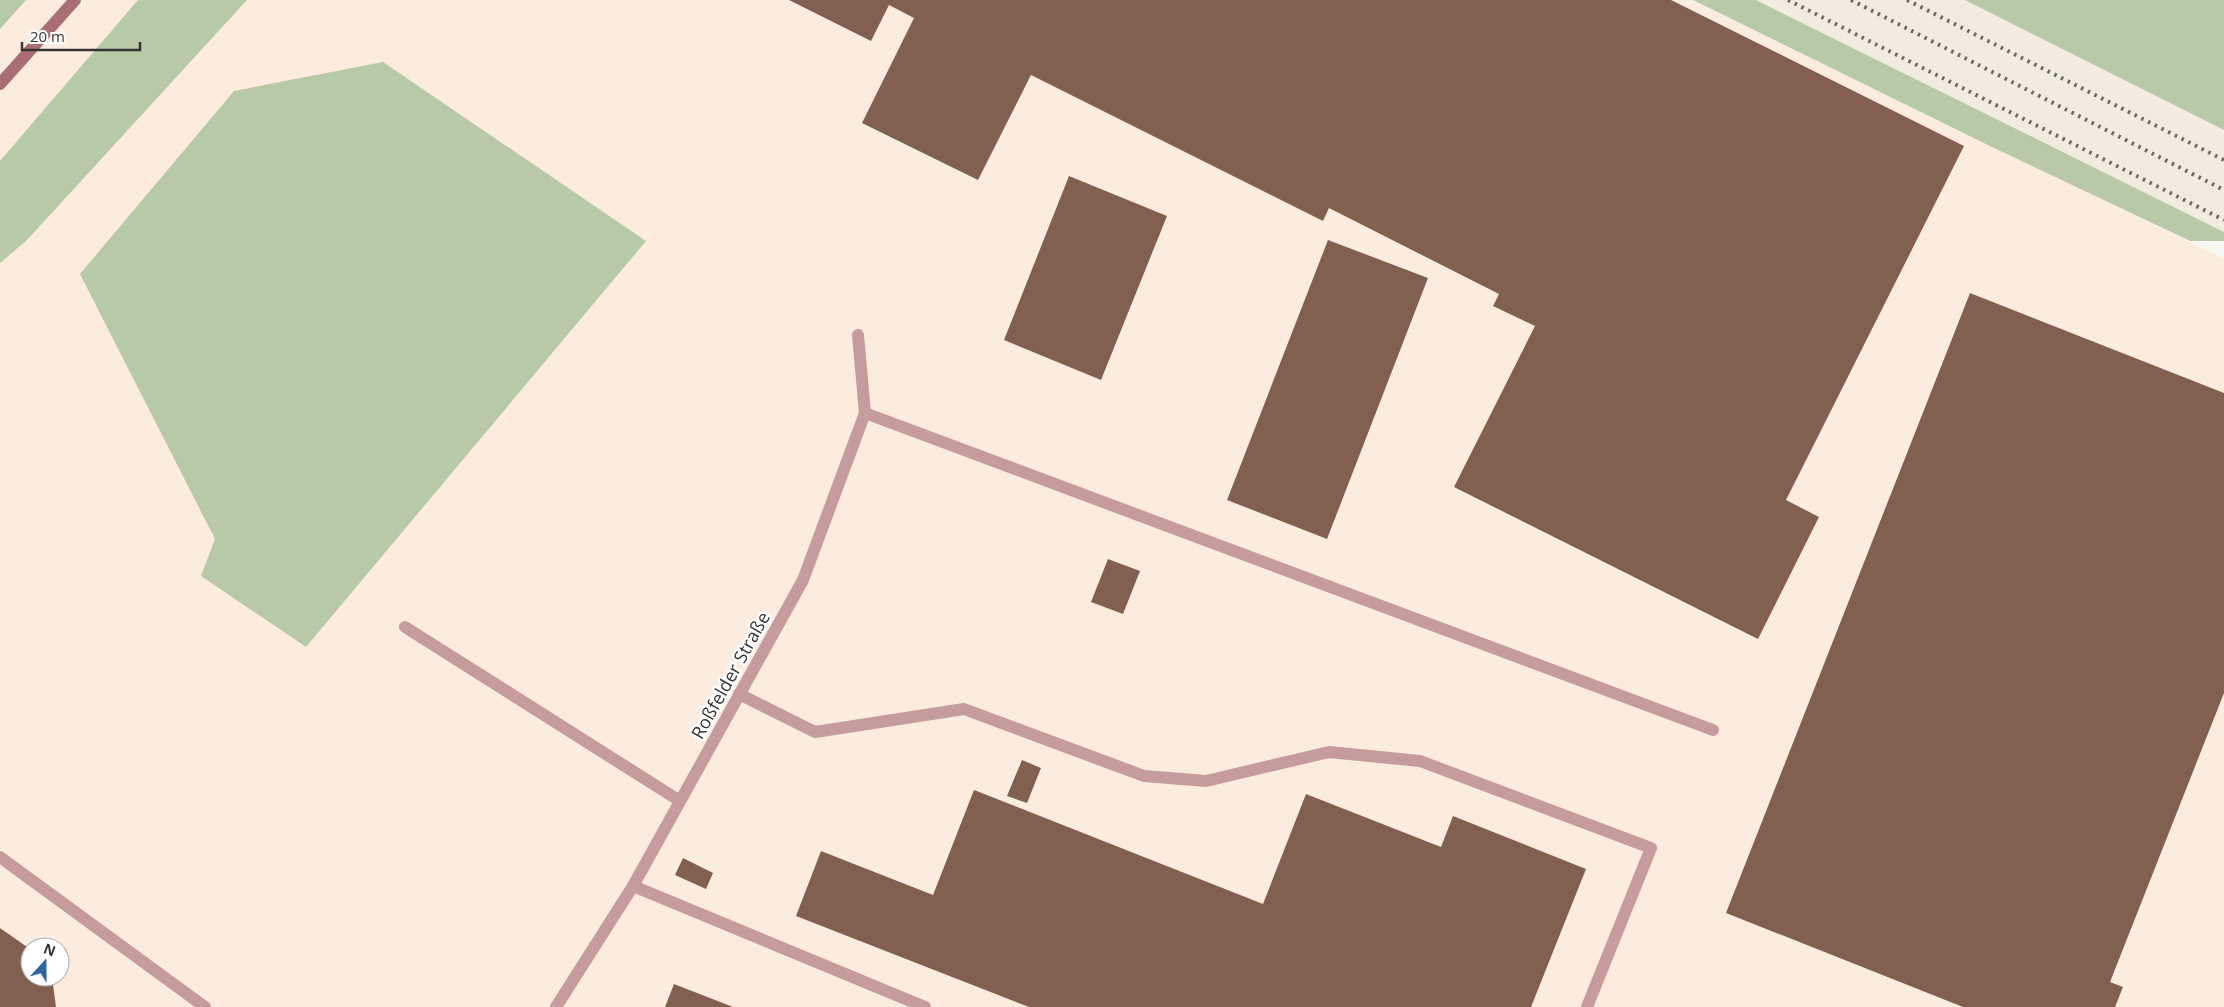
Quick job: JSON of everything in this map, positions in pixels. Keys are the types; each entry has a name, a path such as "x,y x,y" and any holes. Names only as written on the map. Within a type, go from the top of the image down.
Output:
{"main road":[{"path":"0,84 75,0"}],"street":[{"name":"Roßfelder Straße","path":"556,1007 633,886 804,580 865,413 858,334"},
{"path":"865,413 1713,730"},
{"path":"405,627 680,801"},
{"path":"739,694 815,732 964,709 1144,776 1206,781 1329,752 1420,761 1651,848 1588,1007"},
{"path":"0,857 204,1007"},
{"path":"633,886 925,1007"}],"shaded area":[{"path":"0,0 1693,0 2224,259 2224,1007 0,1007"},
{"path":"1756,0 1965,0 2224,130 2224,232"}],"green space":[{"path":"0,0 26,0 0,29"},
{"path":"138,0 247,0 27,240 0,263 0,161"},
{"path":"1693,0 1756,0 2224,232 2224,241 2190,241 1990,146"},
{"path":"1965,0 2224,0 2224,130"},
{"path":"383,62 646,241 306,647 201,576 215,539 80,274 234,91"}],"building":[{"path":"789,0 1671,0 1964,146 1786,500 1819,517 1758,639 1454,487 1535,326 1493,306 1499,294 1329,208 1323,221 1031,75 978,180 862,123 914,18 889,5 871,41"},
{"path":"1069,176 1167,216 1101,380 1004,340"},
{"path":"1328,240 1428,278 1327,539 1227,500"},
{"path":"1970,293 2224,393 2224,693 2110,982 2123,987 2115,1007 1963,1007 1726,913"},
{"path":"1108,559 1140,571 1123,614 1091,602"},
{"path":"1022,760 1041,768 1027,803 1007,796"},
{"path":"974,790 1263,904 1306,794 1441,847 1453,816 1586,869 1531,1007 1029,1007 796,916 821,851 933,895"},
{"path":"683,858 713,873 706,889 675,875"},
{"path":"0,928 20,942 20,987 53,987 56,1007 0,1007"},
{"path":"674,984 733,1007 665,1007"}],"railway":[{"path":"1788,0 2224,220"},
{"path":"1851,0 2224,190"},
{"path":"1907,0 2224,160"}]}
